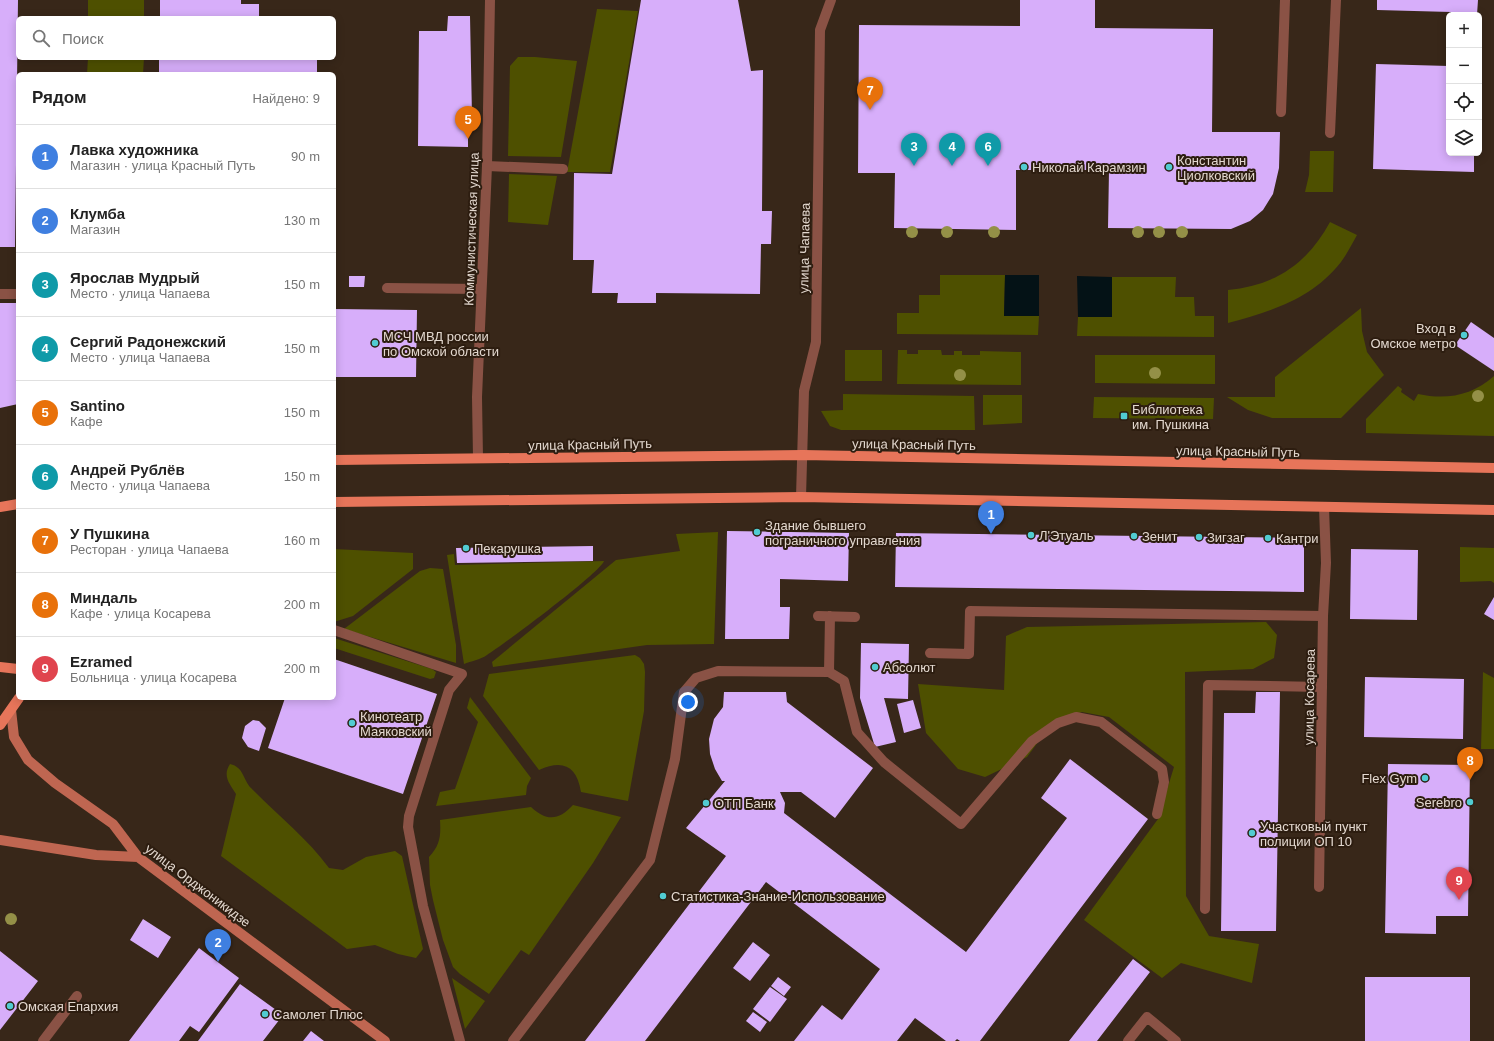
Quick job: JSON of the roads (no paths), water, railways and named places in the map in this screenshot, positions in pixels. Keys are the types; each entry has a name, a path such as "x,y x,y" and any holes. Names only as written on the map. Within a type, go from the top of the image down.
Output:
{"main road":[{"name":"улица Красный Путь","path":"336,460 803,455 1494,468"},
{"path":"336,502 801,497 1494,510"},
{"path":"0,508 16,504"},
{"path":"0,667 16,669"},
{"path":"0,725 18,700"},
{"name":"улица Орджоникидзе","path":"11,710 14,737 28,760 55,783 113,824 138,857 385,1041"},
{"path":"0,840 96,855 138,857"}],"street":[{"name":"Коммунистическая улица","path":"478,458 477,397 487,166 490,0"},
{"name":"улица Чапаева","path":"801,497 804,391 816,342 820,30 831,0"},
{"path":"1281,112 1285,0"},
{"path":"1330,133 1336,0"},
{"path":"487,166 563,169"},
{"path":"386,288 481,290"},
{"path":"0,294 16,294"},
{"name":"улица Косарева","path":"1319,887 1323,616 1326,563 1324,507"},
{"path":"930,653 969,654 970,611 1323,616"},
{"path":"818,616 855,617"},
{"path":"829,672 830,616"},
{"path":"336,631 462,674 449,690 409,816 408,827 423,906 460,1041"},
{"path":"512,1041 650,860 675,759 684,692 696,678 718,671 829,672 844,681 857,732 884,762 961,824 1032,741 1058,723 1076,717 1101,722 1162,770 1164,782 1157,814"},
{"path":"1205,909 1208,685 1322,687"},
{"path":"43,1041 77,996"},
{"path":"1128,1041 1147,1017 1176,1041"}],"place":[{"name":"У Пушкина","path":"870,110"},
{"name":"Santino","path":"468,139"},
{"name":"Ярослав Мудрый","path":"914,166"},
{"name":"Сергий Радонежский","path":"952,166"},
{"name":"Андрей Рублёв","path":"988,166"},
{"name":"Николай Карамзин","path":"1024,167"},
{"name":"Константин Циолковский","path":"1169,167"},
{"name":"Вход в Омское метро","path":"1464,335"},
{"name":"МСЧ МВД россии по Омской области","path":"375,343"},
{"name":"Библиотека им. Пушкина","path":"1124,416"},
{"name":"Здание бывшего пограничного управления","path":"757,532"},
{"name":"Лавка художника","path":"991,534"},
{"name":"Л'Этуаль","path":"1031,535"},
{"name":"Зенит","path":"1134,536"},
{"name":"Зигзаг","path":"1199,537"},
{"name":"Кантри","path":"1268,538"},
{"name":"Пекарушка","path":"466,548"},
{"name":"Абсолют","path":"875,667"},
{"name":"Кинотеатр Маяковский","path":"352,723"},
{"name":"Flex Gym","path":"1425,778"},
{"name":"Миндаль","path":"1470,780"},
{"name":"Serebro","path":"1470,802"},
{"name":"ОТП Банк","path":"706,803"},
{"name":"Участковый пункт полиции ОП 10","path":"1252,833"},
{"name":"Статистика-Знание-Использование","path":"663,896"},
{"name":"Ezramed","path":"1459,900"},
{"name":"Клумба","path":"218,962"},
{"name":"Омская Епархия","path":"10,1006"},
{"name":"Самолет Плюс","path":"265,1014"}]}
